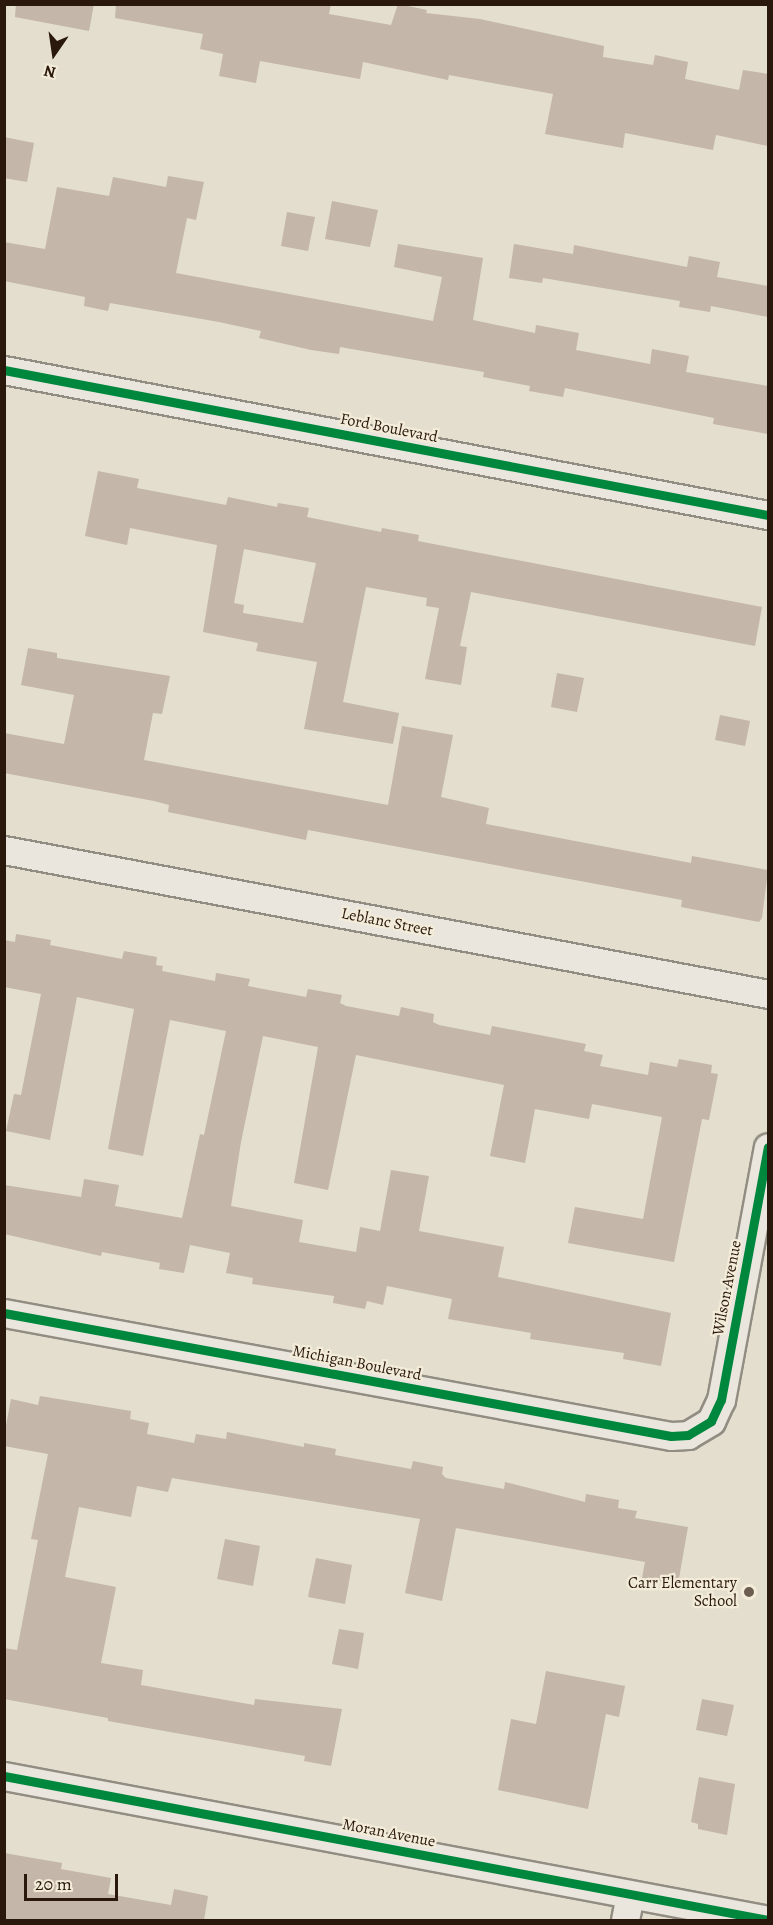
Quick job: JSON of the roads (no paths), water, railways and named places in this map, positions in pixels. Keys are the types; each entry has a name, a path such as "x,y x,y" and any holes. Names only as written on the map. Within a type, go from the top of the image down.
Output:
{"street":[{"name":"Ford Boulevard","path":"4,370 768,515"},
{"name":"Leblanc Street","path":"4,850 768,994"},
{"name":"Wilson Avenue","path":"703,1429 711,1421 721,1400 768,1147"},
{"name":"Michigan Boulevard","path":"4,1313 671,1436 688,1435 703,1429"},
{"name":"Moran Avenue","path":"4,1776 768,1920"},
{"path":"625,1920 630,1894"}],"place":[{"name":"Carr Elementary School","path":"749,1592"}]}
